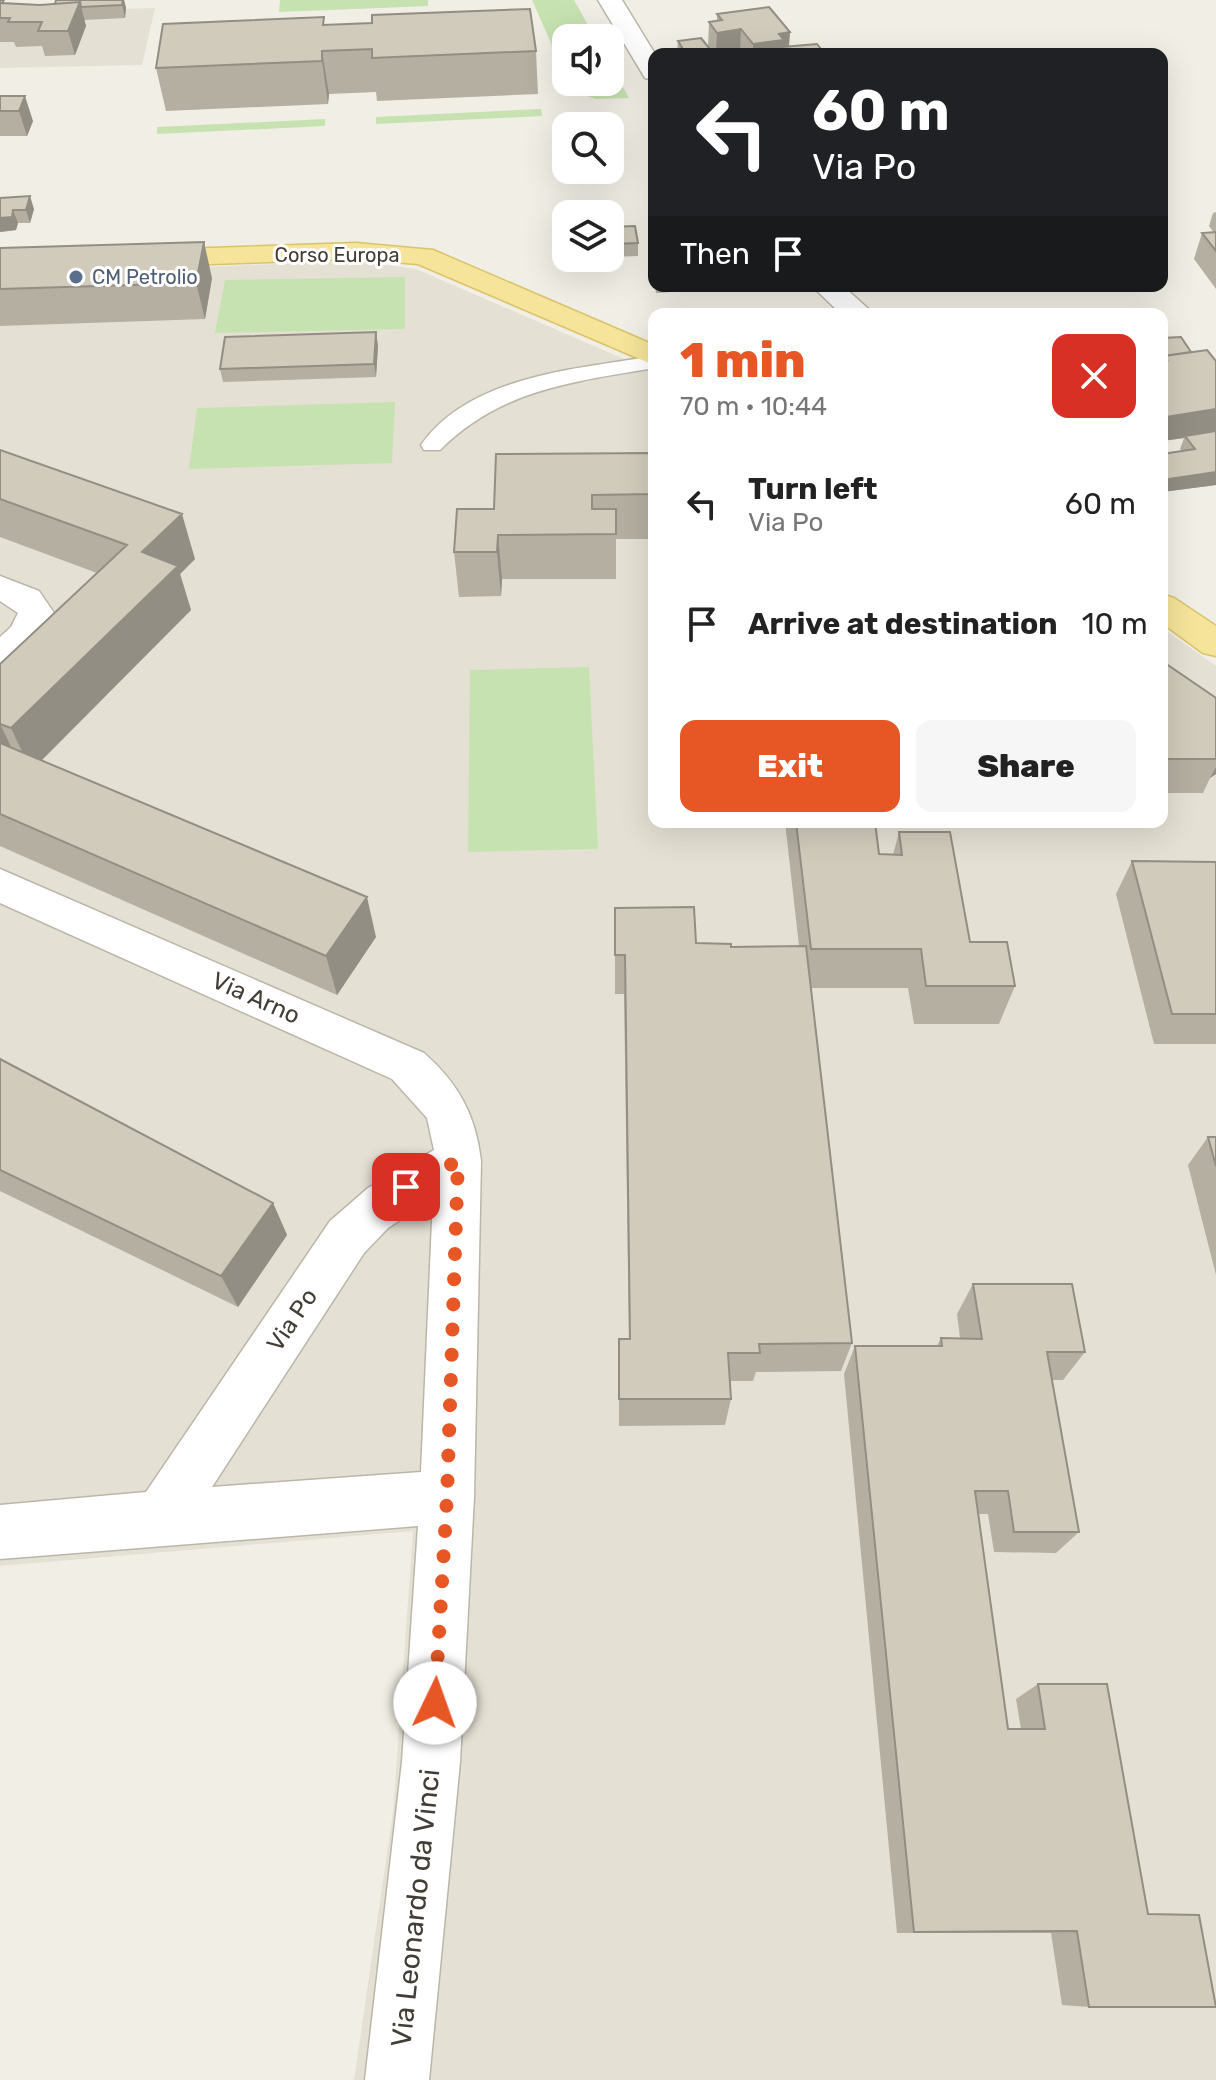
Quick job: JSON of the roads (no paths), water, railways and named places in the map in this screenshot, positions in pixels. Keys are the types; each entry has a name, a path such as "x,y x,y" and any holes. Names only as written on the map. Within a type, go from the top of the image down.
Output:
{"main road":[{"name":"Corso Europa","path":"120,259 356,251 423,256 648,353"},
{"path":"1168,610 1216,644"}],"street":[{"path":"610,0 648,63"},
{"path":"833,292 852,308"},
{"path":"0,588 26,598 33,604 36,613 25,634 0,658"},
{"name":"Via Arno","path":"0,885 408,1066 434,1088 450,1111 458,1161"},
{"name":"Via Leonardo da Vinci","path":"397,2080 431,1762 447,1497 458,1161"},
{"name":"Via Po","path":"161,1517 355,1228 406,1187 458,1161"},
{"path":"0,1532 447,1497"}],"lane":[{"path":"432,445 450,423 500,397 543,383 648,363"}],"place":[{"name":"CM Petrolio","path":"76,277"}]}
